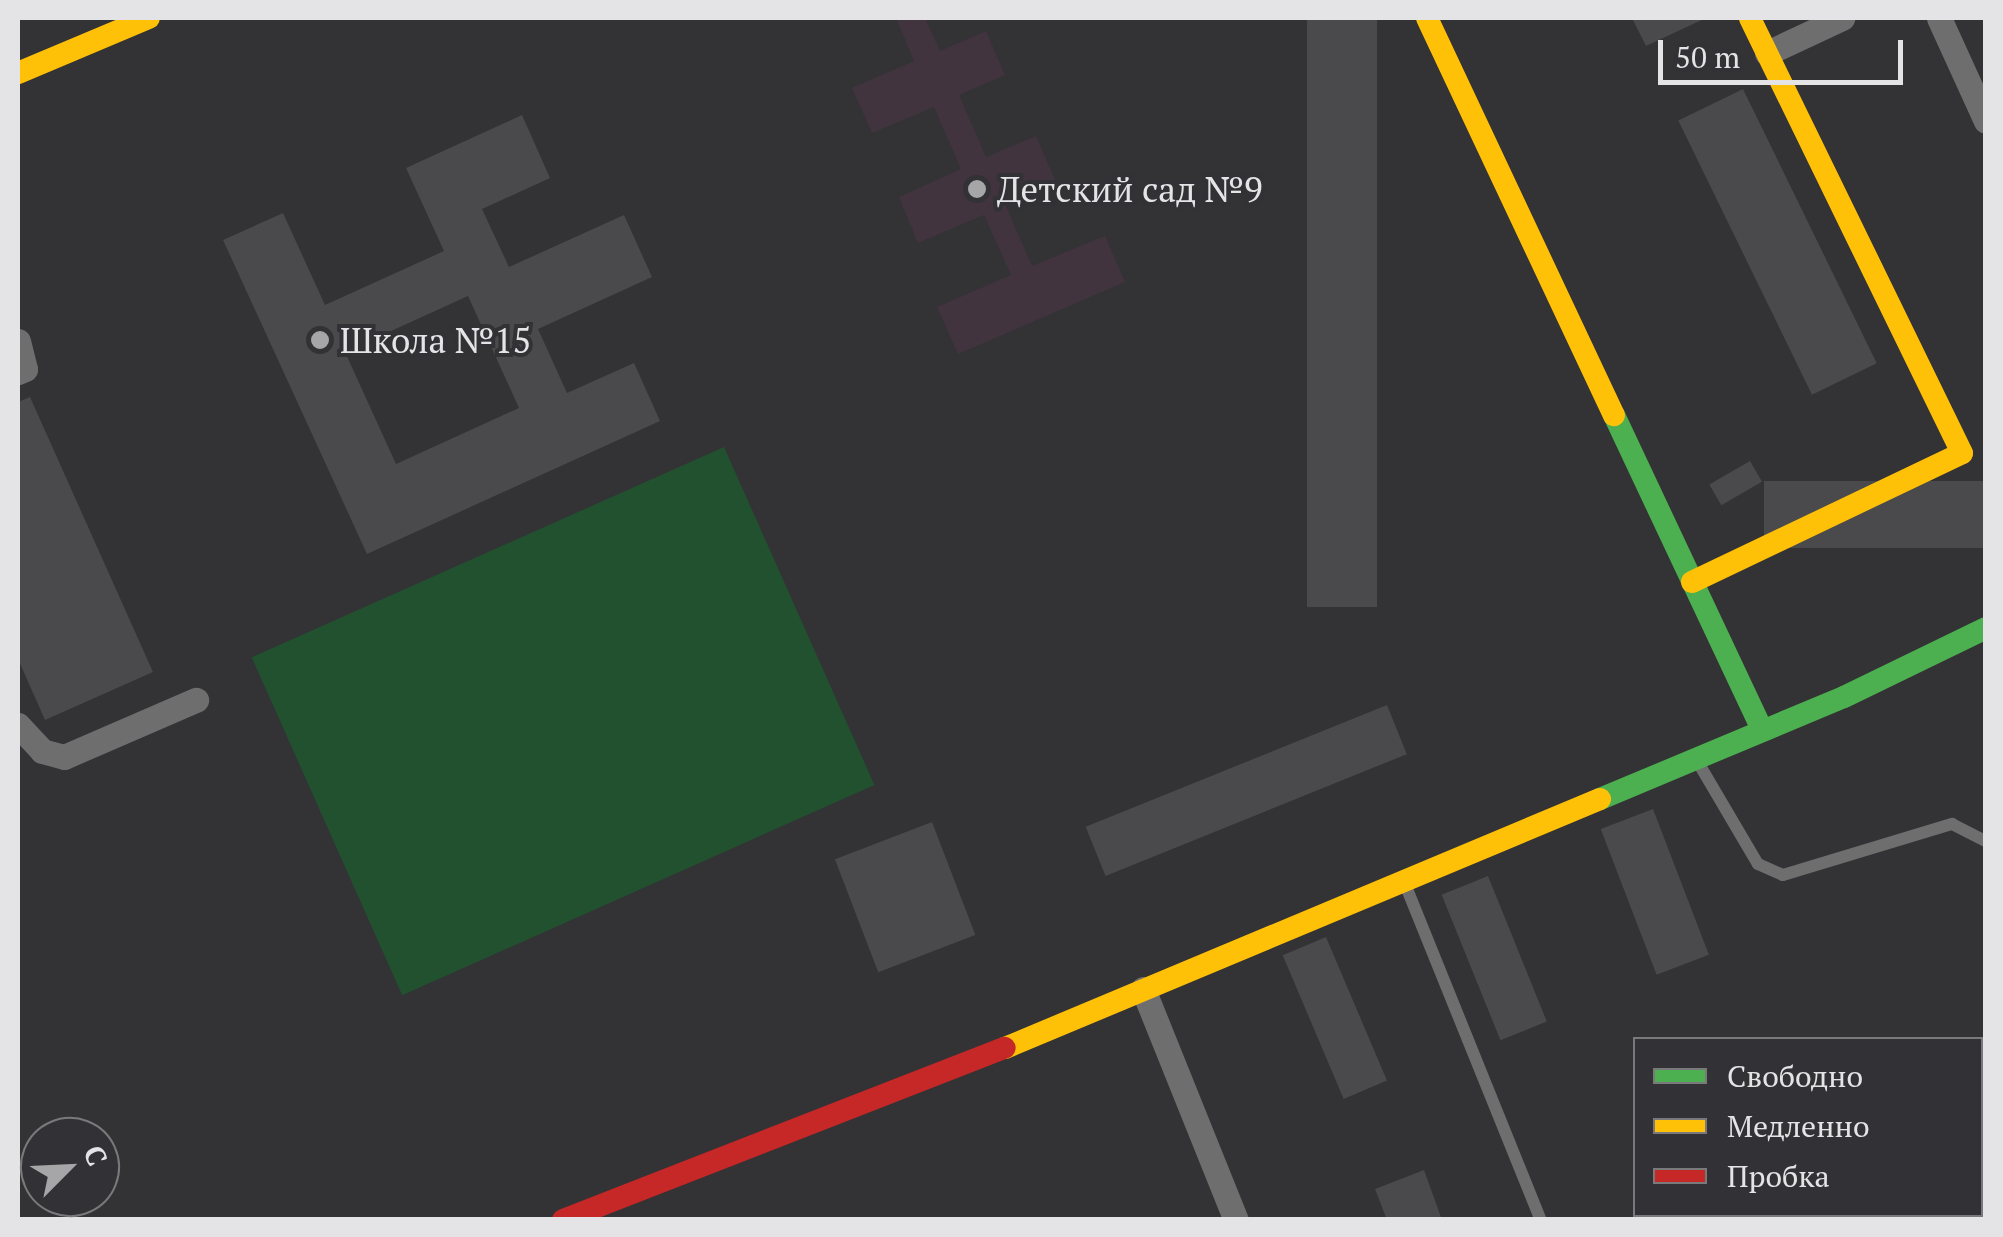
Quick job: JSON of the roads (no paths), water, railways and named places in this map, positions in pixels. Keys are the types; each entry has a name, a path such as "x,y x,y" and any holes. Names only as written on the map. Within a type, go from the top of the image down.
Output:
{"street":[{"path":"18,74 149,18"},
{"path":"1426,18 1762,730"},
{"path":"1692,582 1962,453 1750,18"},
{"path":"1767,53 1842,18"},
{"path":"1939,18 1986,121"},
{"path":"18,341 25,369 18,372"},
{"path":"563,1220 1143,988 1762,730 1986,628"},
{"path":"18,725 42,750 64,757 196,700"},
{"path":"1143,988 1236,1220"}],"lane":[{"path":"1696,757 1758,864 1783,874 1952,824 1986,841"},
{"path":"1402,877 1541,1220"}],"place":[{"name":"Детский сад №9","path":"977,189"},
{"name":"Школа №15","path":"320,340"}]}
